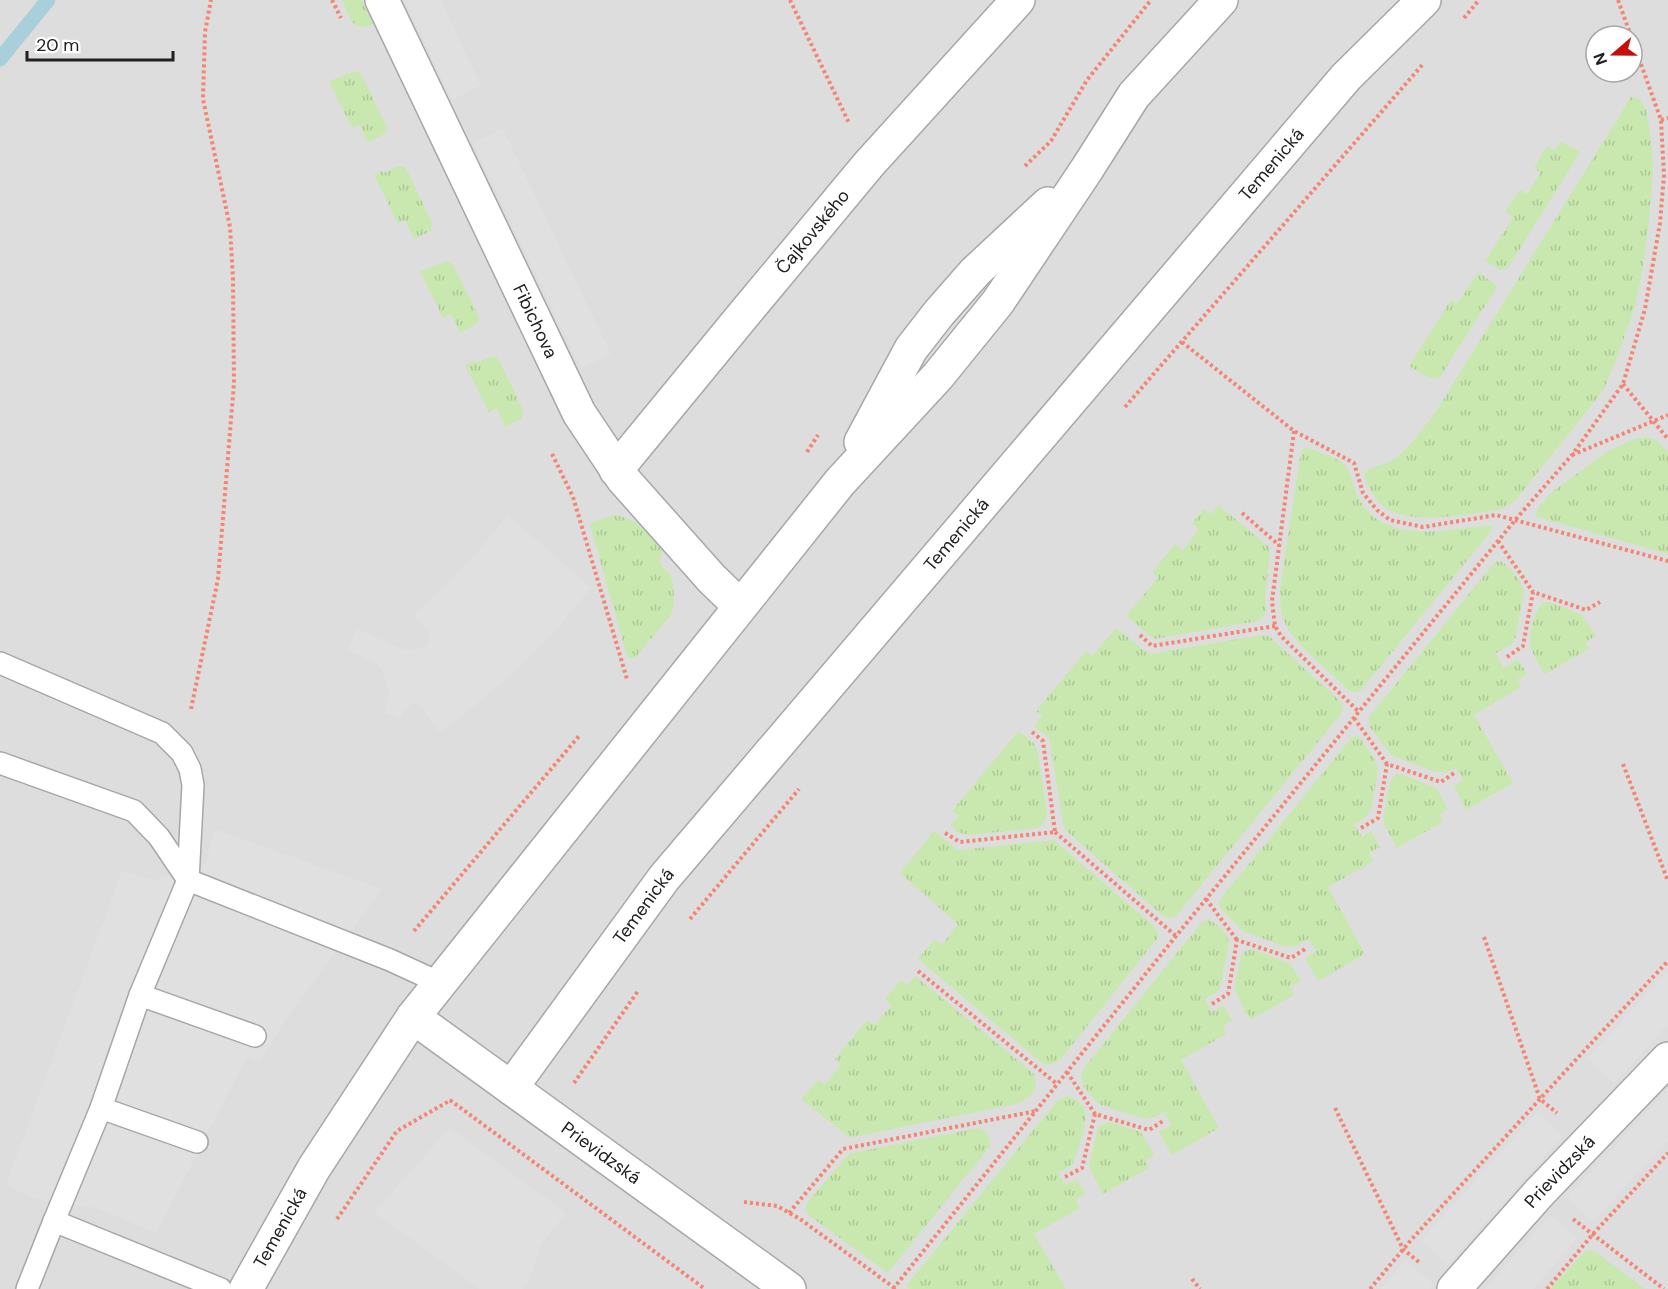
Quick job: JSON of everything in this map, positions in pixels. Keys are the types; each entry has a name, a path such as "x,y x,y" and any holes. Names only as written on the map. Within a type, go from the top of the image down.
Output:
{"street":[{"name":"Fibichova","path":"382,0 579,412 616,470 712,579 740,606"},
{"name":"Čajkovského","path":"616,470 747,309 869,165 1018,0"},
{"name":"Temenická","path":"246,1289 314,1168 413,1017 840,482 938,376 998,302 1134,95 1221,0"},
{"name":"Temenická","path":"512,1088 672,869 1346,77 1424,0"},
{"name":"Prievidzská","path":"413,1017 789,1289"},
{"name":"Prievidzská","path":"1454,1289 1539,1193 1668,1059"}],"lane":[{"path":"0,663 162,733 182,753 190,769 193,785 188,879 140,995 101,1108 27,1289"},
{"path":"0,763 134,811 159,837 188,879 390,960 440,983"},
{"path":"140,995 255,1036"},
{"path":"101,1108 197,1142"},
{"path":"54,1221 221,1289"}],"path":[{"path":"182,753 218,579 234,383 230,227 203,99 205,32 212,0"},
{"path":"332,0 342,21"},
{"path":"790,0 869,165"},
{"path":"1464,18 1479,0"},
{"path":"1618,0 1627,24"},
{"path":"1120,412 1424,63"},
{"path":"738,1202 777,1206 800,1219 894,1288 1206,899 1516,519 1572,454 1623,384 1645,309 1660,223 1664,175 1661,120 1644,71"},
{"path":"1661,120 1668,118"},
{"path":"1182,342 1294,431 1354,463 1363,493 1377,510 1390,520 1423,527 1496,515 1668,561"},
{"path":"1623,384 1668,439"},
{"path":"1572,454 1654,422 1668,414"},
{"path":"1294,431 1272,601 1275,626 1281,636 1359,712"},
{"path":"547,444 573,497 627,679 635,671"},
{"path":"1242,513 1279,545"},
{"path":"1498,541 1533,592 1586,610 1600,602"},
{"path":"1507,657 1523,646 1533,592"},
{"path":"1140,635 1152,646 1275,626"},
{"path":"1354,718 1387,764 1441,782 1454,773"},
{"path":"1031,731 1043,741 1055,832 1176,936"},
{"path":"390,960 581,734"},
{"path":"1361,828 1378,818 1387,764"},
{"path":"1623,764 1668,880"},
{"path":"690,919 804,784"},
{"path":"945,833 960,842 1055,832"},
{"path":"1206,899 1237,940 1291,958 1305,949"},
{"path":"1484,937 1540,1099 1590,1141"},
{"path":"1212,1004 1228,994 1237,940"},
{"path":"1370,1289 1403,1249 1668,962"},
{"path":"918,971 1057,1084"},
{"path":"574,1084 641,986"},
{"path":"1067,1072 1095,1114 1149,1130 1163,1121"},
{"path":"443,1092 705,1289"},
{"path":"332,1227 397,1131 451,1100"},
{"path":"1335,1108 1403,1249 1428,1269"},
{"path":"789,1213 843,1149 1036,1111"},
{"path":"1065,1177 1082,1168 1095,1114"},
{"path":"1547,1289 1593,1234 1668,1153"},
{"path":"1539,1193 1664,1289"},
{"path":"1192,1279 1200,1289"}],"shaded area":[{"path":"0,0 1668,0 1668,1289 0,1289"},
{"path":"404,0 441,0 481,85 452,100"},
{"path":"503,129 611,354 581,368 473,143"},
{"path":"508,515 591,588 554,632 514,672 462,716 439,732 419,704 412,704 406,709 401,719 384,712 389,692 382,670 376,663 348,650 357,629 402,649 416,650 425,647 430,642 428,632 414,614 474,556"},
{"path":"215,829 382,889 286,1019 260,1062 247,1057 156,1233 93,1207 34,1198 6,1185 122,871 154,880 205,864"},
{"path":"1668,971 1668,1024 1614,1084 1587,1059"},
{"path":"1668,1089 1668,1141 1593,1222 1567,1197"},
{"path":"1537,1112 1563,1136 1447,1265 1421,1241"},
{"path":"450,1128 566,1213 542,1243 528,1281 522,1289 480,1289 374,1212"},
{"path":"1550,1215 1577,1238 1533,1289 1485,1289"},
{"path":"1405,1260 1434,1284 1430,1289 1381,1289"}],"green space":[{"path":"342,0 362,0 373,24 366,27 356,25 350,18"},
{"path":"355,71 362,76 386,125 386,133 368,143 359,124 352,128 329,81"},
{"path":"1631,97 1642,103 1647,114 1653,171 1649,221 1635,306 1604,389 1514,502 1502,509 1438,517 1405,515 1391,511 1375,497 1364,475 1370,469 1399,456 1435,413"},
{"path":"1561,141 1580,152 1508,268 1500,270 1485,261 1513,217 1506,210 1520,190 1527,194 1541,172 1534,168 1547,146 1555,150"},
{"path":"397,166 405,167 433,225 428,232 414,239 405,220 398,224 374,175"},
{"path":"447,261 453,265 478,315 479,321 476,324 460,333 451,314 443,318 420,271"},
{"path":"1478,272 1497,287 1440,377 1432,379 1424,376 1409,366 1451,300 1458,303"},
{"path":"493,356 499,360 523,410 522,418 505,427 497,408 489,412 465,365"},
{"path":"1645,437 1656,440 1668,451 1668,554 1537,517 1537,510 1552,492 1608,451 1634,439"},
{"path":"1304,448 1343,463 1350,473 1358,497 1369,512 1383,523 1399,529 1417,531 1492,526 1492,530 1361,690 1355,693 1303,648 1288,629 1282,613 1280,588 1301,452"},
{"path":"1218,505 1268,546 1270,551 1264,616 1258,621 1154,639 1126,616 1158,578 1152,572 1175,544 1183,550 1199,529 1192,523 1204,509 1211,514"},
{"path":"614,515 635,523 667,546 660,561 661,566 670,575 673,584 674,600 671,615 635,658 627,656 590,525 597,520"},
{"path":"1500,561 1515,574 1524,591 1515,640 1495,654 1504,668 1518,659 1527,674 1517,680 1521,687 1474,715 1513,783 1466,810 1454,786 1463,780 1456,768 1446,772 1436,772 1391,755 1370,727 1369,717 1495,562"},
{"path":"1544,602 1582,615 1596,636 1585,642 1589,649 1545,674 1530,643 1535,616"},
{"path":"1116,628 1149,654 1262,635 1269,636 1341,702 1343,707 1340,715 1176,916 1170,918 1163,916 1064,829 1049,738 1034,726 1042,716 1036,711 1086,651 1092,656"},
{"path":"1018,731 1034,743 1038,753 1047,814 1043,824 1037,828 968,835 958,832 950,825 959,816 952,811"},
{"path":"1357,736 1375,759 1378,770 1371,810 1364,819 1354,824 1362,837 1371,831 1380,847 1369,853 1374,861 1328,887 1365,954 1318,981 1305,958 1316,951 1308,939 1296,946 1285,947 1243,931 1221,909 1219,903 1352,737"},
{"path":"1398,774 1436,788 1448,809 1439,815 1443,822 1397,848 1384,824 1384,813 1390,782"},
{"path":"934,831 958,850 1054,840 1154,926 1158,932 1157,939 1060,1060 1051,1065 1042,1063 918,959 935,939 942,945 958,924 900,873"},
{"path":"1207,919 1221,929 1229,943 1220,988 1205,999 1212,1012 1223,1005 1232,1020 1223,1026 1226,1034 1181,1060 1219,1128 1172,1155 1159,1132 1171,1125 1164,1112 1145,1119 1098,1104 1083,1086 1081,1076 1084,1068 1201,923"},
{"path":"1252,949 1288,963 1301,981 1290,987 1294,995 1250,1020 1235,991 1235,985 1241,956"},
{"path":"915,976 1033,1073 1036,1083 1034,1091 1020,1103 849,1137 801,1099 818,1080 824,1085 841,1065 835,1059 867,1020 875,1025 891,1005 885,999 901,980 908,985"},
{"path":"1068,1096 1084,1108 1086,1119 1074,1161 1071,1166 1058,1173 1066,1185 1077,1179 1086,1194 1075,1200 1080,1208 1034,1234 1066,1289 911,1289 906,1286 1057,1101"},
{"path":"1110,1122 1142,1134 1154,1155 1145,1161 1149,1168 1103,1194 1089,1165 1098,1128"},
{"path":"978,1128 987,1134 990,1146 888,1273 807,1214 805,1210 807,1203 852,1153"},
{"path":"1592,1250 1645,1289 1550,1289 1584,1252"}],"waterway":[{"path":"0,59 48,0"}]}
